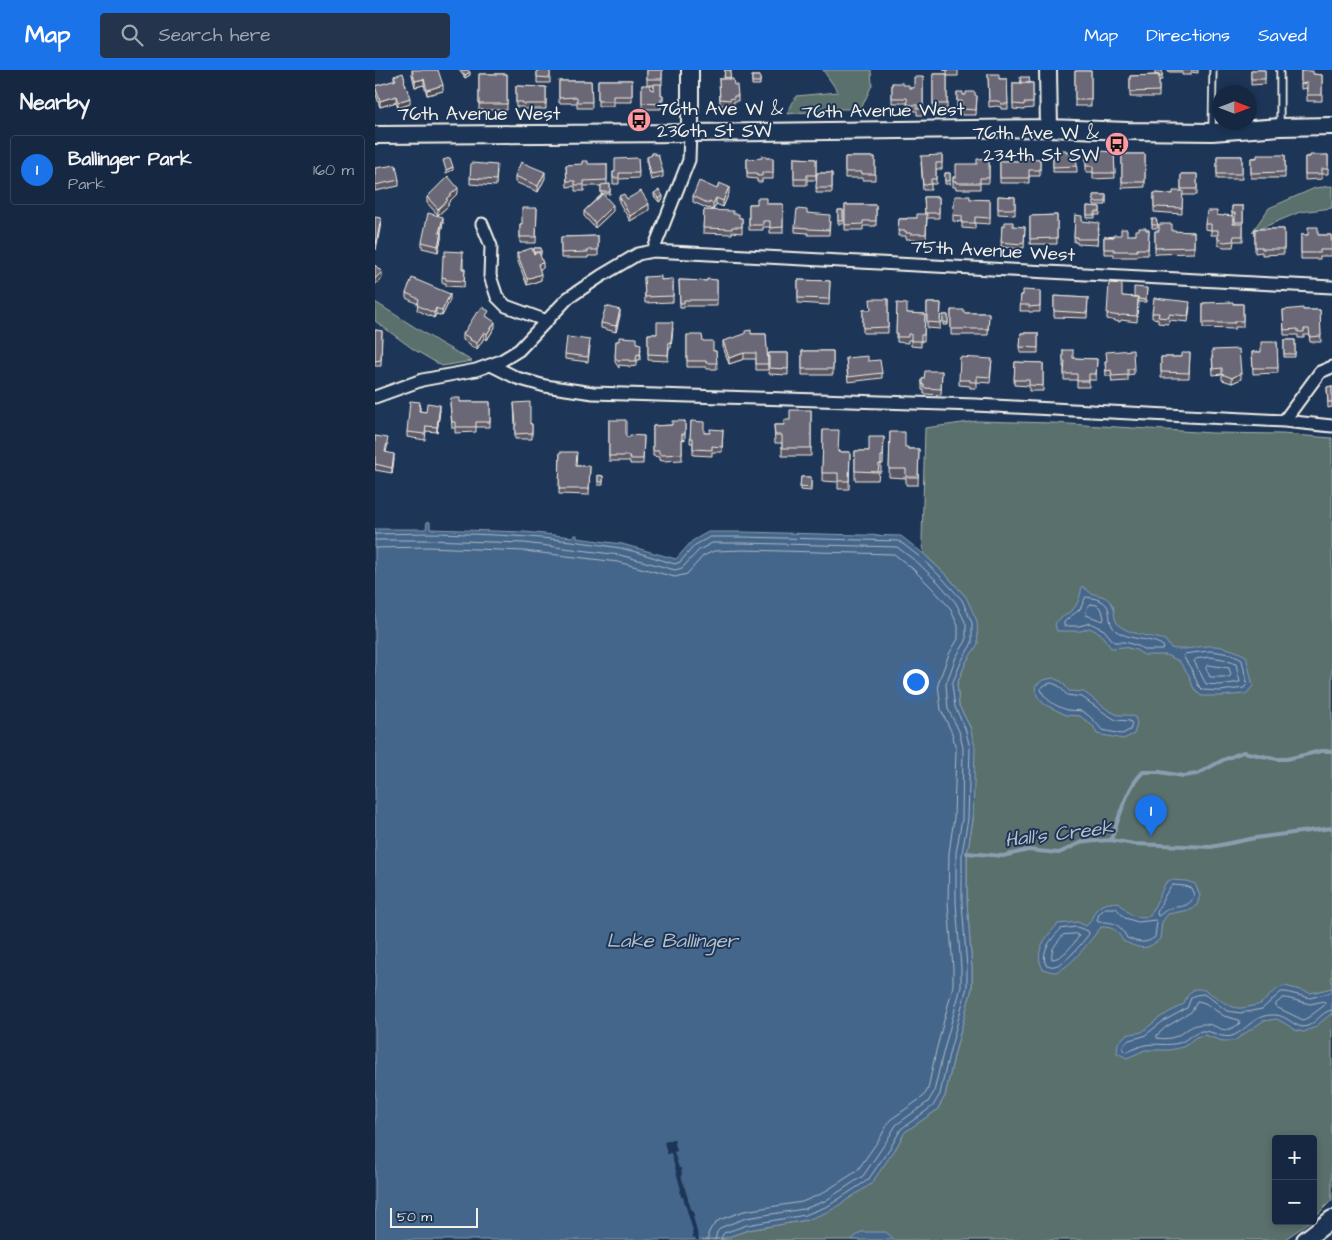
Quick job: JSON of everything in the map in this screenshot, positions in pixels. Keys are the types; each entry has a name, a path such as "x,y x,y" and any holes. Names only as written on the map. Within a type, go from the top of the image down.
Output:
{"street":[{"path":"375,397 423,380 476,370 501,361 519,350 569,298 638,254 653,251 689,160 690,70"},
{"path":"1049,70 1049,128"},
{"name":"76th Avenue West","path":"375,135 1049,128 1212,132 1280,127 1332,126"},
{"path":"482,224 491,246 490,276 497,297 506,306 547,321"},
{"name":"75th Avenue West","path":"653,251 1332,287"},
{"path":"491,364 517,378 545,386 593,393 975,405 1284,421 1332,426"},
{"path":"1284,421 1320,372 1332,367"},
{"path":"1305,1240 1332,1218"}],"lane":[{"path":"1212,132 1213,70"},
{"path":"1280,70 1280,127"}],"green space":[{"path":"823,70 871,70 872,85 861,109 787,114 796,96 838,92"},
{"path":"1332,186 1332,208 1300,212 1252,232 1269,208 1315,188"},
{"path":"375,302 472,361 442,366 413,349 375,321"},
{"path":"977,421 1053,423 1332,438 1332,1200 1317,1215 1317,1135 1272,1135 1272,1225 1305,1225 1284,1240 702,1240 725,1238 748,1230 807,1220 885,1163 896,1148 904,1132 937,1110 945,1096 972,988 967,903 967,853 973,820 970,727 959,706 957,684 966,662 977,644 966,597 924,554 922,539 925,428"}],"water":[{"name":"Lake Ballinger","path":"427,522 430,522 430,529 525,532 573,537 577,535 577,538 622,544 676,559 692,541 708,532 901,536 924,554 966,597 977,621 978,644 966,662 957,684 959,706 970,727 975,747 973,820 967,853 967,903 972,988 945,1096 937,1110 905,1132 871,1184 830,1211 807,1220 748,1230 725,1238 702,1240 375,1240 375,529 426,529"},
{"path":"1082,586 1091,593 1109,600 1113,605 1116,621 1124,629 1131,632 1165,640 1171,648 1175,649 1217,646 1246,656 1253,686 1246,694 1201,696 1193,687 1189,675 1179,661 1166,655 1144,655 1136,650 1124,647 1111,648 1100,633 1089,628 1081,631 1057,631 1055,624 1076,605"},
{"path":"1053,678 1062,682 1069,691 1084,692 1118,715 1135,717 1137,724 1134,734 1123,739 1097,734 1094,727 1080,716 1066,715 1044,704 1037,696 1035,686 1043,680"},
{"path":"1171,880 1195,884 1200,895 1197,905 1189,910 1168,914 1162,922 1160,939 1155,943 1142,948 1138,947 1123,941 1115,930 1101,927 1067,966 1055,972 1043,969 1039,956 1040,950 1045,939 1058,924 1078,922 1086,926 1100,906 1118,902 1131,915 1139,917 1150,916 1166,882"},
{"path":"1285,986 1311,993 1332,988 1332,1013 1315,1027 1304,1032 1295,1030 1277,1019 1263,1021 1234,1041 1223,1041 1204,1035 1196,1037 1183,1047 1170,1050 1145,1050 1127,1058 1117,1053 1118,1043 1126,1035 1142,1032 1159,1018 1184,1004 1189,994 1195,989 1209,993 1233,1007 1241,1008 1261,1004 1279,988"},
{"path":"861,1232 886,1232 895,1240 851,1240"}],"pier":[{"path":"674,1139 677,1151 674,1152 679,1168 681,1168 681,1175 691,1209 695,1215 693,1216 699,1240 693,1238 693,1231 683,1197 681,1197 681,1190 671,1153 667,1154 664,1142"}],"building":[{"path":"412,70 438,70 443,85 427,90 424,79 415,81"},
{"path":"461,70 468,70 470,72 465,75"},
{"path":"537,70 550,70 550,78 537,77"},
{"path":"647,70 662,70 662,79 647,79"},
{"path":"725,70 731,70 730,78 724,77"},
{"path":"1155,70 1162,70 1162,77 1155,75"},
{"path":"1251,70 1265,70 1265,79 1251,79"},
{"path":"1075,71 1091,71 1091,100 1075,100"},
{"path":"1301,71 1313,71 1313,74 1322,75 1322,95 1307,95 1307,83 1301,84"},
{"path":"403,73 410,98 398,102 396,96 380,101 375,86 396,80 394,76"},
{"path":"479,74 507,74 507,104 479,104"},
{"path":"933,74 947,74 947,104 933,104"},
{"path":"988,74 999,74 999,79 1007,79 1008,104 989,101"},
{"path":"1159,75 1159,91 1130,92 1130,76"},
{"path":"752,76 760,76 760,82 752,82"},
{"path":"914,77 923,77 923,109 917,109 917,105 908,105 907,98 892,98 892,83 903,83 903,85 909,85 909,88 914,88"},
{"path":"1020,77 1029,77 1030,83 1021,83"},
{"path":"719,79 733,79 734,85 737,85 738,96 734,96 730,100 720,99"},
{"path":"598,80 632,80 632,96 613,96 613,101 598,101"},
{"path":"559,81 591,81 592,102 577,102 577,97 559,98"},
{"path":"1013,83 1033,83 1033,103 1024,103 1024,105 1013,104"},
{"path":"654,84 661,84 663,99 661,99 661,104 642,103 642,85 650,85 650,89 654,90"},
{"path":"516,86 546,87 546,104 523,104 523,102 516,102"},
{"path":"957,92 963,92 963,95 966,95 966,92 975,92 977,96 976,110 961,109 962,101 957,101"},
{"path":"1061,150 1076,152 1077,166 1053,167 1053,152 1061,152"},
{"path":"1086,152 1114,152 1115,173 1093,173 1093,166 1086,166"},
{"path":"652,153 658,154 663,172 651,174 647,157 652,155"},
{"path":"1122,154 1145,154 1145,182 1122,182"},
{"path":"942,155 942,163 936,163 936,179 931,179 931,184 923,185 921,156"},
{"path":"1257,155 1285,155 1285,172 1251,173 1251,158 1257,158"},
{"path":"1310,155 1328,155 1328,169 1322,169 1322,174 1305,174 1305,157 1310,157"},
{"path":"762,156 773,158 773,173 762,173 762,176 757,176 757,173 747,173 747,159 762,158"},
{"path":"1217,156 1242,156 1242,174 1217,174"},
{"path":"845,157 875,157 875,174 845,172"},
{"path":"1020,157 1040,159 1040,170 1029,170 1029,178 1000,178 1000,161 1020,161"},
{"path":"450,158 453,167 446,170 443,160"},
{"path":"638,158 639,173 619,173 619,178 613,178 615,159"},
{"path":"794,158 816,159 816,175 807,175 807,179 794,179"},
{"path":"989,158 989,178 980,178 980,183 956,183 956,181 953,181 953,177 956,177 956,164 977,164 977,159"},
{"path":"582,161 588,161 588,164 607,164 607,180 584,181 584,185 575,185 575,181 567,181 566,165 582,164"},
{"path":"521,162 545,172 538,186 515,176"},
{"path":"471,163 497,165 496,180 470,178"},
{"path":"396,165 399,180 375,185 375,168"},
{"path":"817,173 832,173 832,188 816,188"},
{"path":"945,173 950,173 950,181 945,181"},
{"path":"1181,174 1197,174 1197,189 1181,189"},
{"path":"448,176 458,188 438,209 427,197"},
{"path":"699,181 717,189 719,183 729,187 723,201 716,198 713,204 709,202 709,204 693,196"},
{"path":"610,184 610,192 601,192 601,185"},
{"path":"659,190 663,196 659,199 654,193"},
{"path":"641,191 649,204 630,216 619,196 624,194 627,199"},
{"path":"1173,191 1183,191 1182,208 1154,207 1154,193 1173,194"},
{"path":"603,194 613,205 595,223 584,211"},
{"path":"1093,195 1106,195 1106,202 1094,202"},
{"path":"955,196 970,196 970,199 990,200 990,218 975,217 975,223 962,223 962,216 953,215"},
{"path":"998,196 1015,197 1015,209 998,209"},
{"path":"924,197 939,197 939,213 925,213"},
{"path":"757,198 767,198 767,204 783,204 783,227 770,228 770,221 763,221 763,225 749,225 749,204 757,204"},
{"path":"845,205 876,205 876,221 863,221 863,224 845,225"},
{"path":"1087,206 1100,207 1100,212 1095,212 1095,215 1087,215"},
{"path":"1232,206 1243,206 1243,222 1235,222 1235,213 1232,213"},
{"path":"522,208 537,208 536,237 520,237"},
{"path":"797,209 807,210 807,213 830,215 829,230 795,227"},
{"path":"704,210 733,211 733,214 739,214 739,218 742,218 742,227 732,227 732,229 703,228"},
{"path":"838,210 843,210 843,221 838,221"},
{"path":"1207,211 1217,211 1217,215 1233,216 1233,224 1243,224 1243,236 1234,236 1233,241 1224,242 1218,239 1218,230 1211,230 1211,224 1205,224"},
{"path":"428,213 443,217 438,246 422,242"},
{"path":"917,214 927,214 926,234 910,234 906,233 906,231 898,231 899,219 917,218"},
{"path":"1057,215 1057,238 1030,239 1030,216"},
{"path":"1075,215 1082,216 1082,221 1099,223 1097,239 1077,239 1077,237 1074,237"},
{"path":"375,217 381,218 376,244 375,244"},
{"path":"1152,219 1156,219 1158,225 1152,225"},
{"path":"1005,222 1013,222 1013,226 1025,227 1024,243 1001,242 1002,226 1005,226"},
{"path":"1159,224 1172,224 1172,231 1194,232 1194,247 1155,248 1155,231 1159,231"},
{"path":"1308,227 1318,227 1318,235 1331,235 1332,250 1320,250 1320,253 1301,253 1301,235 1308,235"},
{"path":"1139,228 1149,230 1148,249 1114,251 1114,249 1104,249 1104,237 1121,235 1121,229 1127,229 1127,235 1136,235 1136,230 1139,230"},
{"path":"1255,229 1284,229 1284,249 1262,249 1262,247 1255,247"},
{"path":"598,236 598,250 561,253 561,237"},
{"path":"532,248 534,254 539,252 543,263 538,264 541,274 527,279 517,253"},
{"path":"534,248 541,248 541,252 534,252"},
{"path":"445,251 463,252 462,269 465,269 464,281 446,280 446,278 442,277"},
{"path":"375,265 382,272 375,279"},
{"path":"661,276 661,280 673,279 673,296 645,297 644,277"},
{"path":"412,278 450,294 442,311 436,308 434,313 417,305 419,299 406,293"},
{"path":"707,279 717,280 717,300 684,300 684,303 680,303 679,280 707,281"},
{"path":"798,280 830,281 829,299 798,298"},
{"path":"1109,283 1122,284 1122,296 1138,297 1137,316 1107,314"},
{"path":"1134,287 1147,288 1146,300 1134,297"},
{"path":"1023,290 1040,291 1040,306 1029,307 1029,305 1020,305"},
{"path":"1054,296 1088,298 1087,313 1054,311"},
{"path":"1154,298 1190,302 1188,316 1169,314 1169,318 1158,317 1159,313 1152,313"},
{"path":"870,299 888,299 888,327 863,328 863,310 871,310"},
{"path":"1233,302 1233,304 1243,304 1243,321 1235,321 1235,323 1203,323 1203,303"},
{"path":"897,303 907,304 907,313 925,314 924,335 921,335 921,341 911,341 911,334 908,334 908,337 897,337"},
{"path":"927,303 941,303 940,323 927,322"},
{"path":"606,306 620,310 616,326 601,323"},
{"path":"482,307 489,311 486,316 495,322 487,334 484,332 477,343 463,334"},
{"path":"1303,308 1303,310 1320,310 1321,336 1310,337 1309,329 1304,329 1304,332 1298,332 1298,329 1284,330 1283,310"},
{"path":"951,310 964,310 964,313 989,313 988,329 951,329"},
{"path":"943,315 948,315 948,323 943,322"},
{"path":"657,322 673,322 668,355 648,354 648,334 657,334"},
{"path":"375,330 382,331 381,360 375,361"},
{"path":"751,330 751,334 766,334 768,364 756,364 756,353 744,353 729,358 723,341 745,334 745,331"},
{"path":"1021,333 1038,333 1038,348 1020,347"},
{"path":"687,335 702,335 703,341 713,341 713,351 716,351 717,363 687,361"},
{"path":"567,337 590,340 588,357 565,354"},
{"path":"619,337 637,338 637,343 641,344 640,355 637,354 636,361 619,360 619,362 615,357 616,341 619,341"},
{"path":"1284,340 1295,340 1295,354 1284,354"},
{"path":"1261,342 1277,342 1278,368 1253,368 1252,352 1261,352"},
{"path":"1239,349 1241,373 1232,378 1222,374 1222,368 1213,369 1212,350"},
{"path":"1063,350 1073,350 1073,358 1097,359 1096,374 1089,374 1089,381 1077,381 1077,374 1064,374 1065,361 1063,361"},
{"path":"1133,350 1134,369 1128,369 1128,375 1112,376 1111,370 1106,371 1106,352"},
{"path":"802,351 833,351 833,369 802,369"},
{"path":"769,353 788,353 788,369 769,368"},
{"path":"1181,353 1190,353 1189,373 1161,372 1161,357 1181,357"},
{"path":"868,356 868,361 880,360 882,373 848,377 846,358"},
{"path":"960,357 992,359 990,377 977,376 977,382 959,380"},
{"path":"1015,362 1043,363 1043,386 1029,385 1029,380 1014,380"},
{"path":"925,371 942,371 941,389 924,388 922,379 924,379"},
{"path":"1332,386 1332,402 1328,402 1327,387"},
{"path":"451,398 460,398 460,402 490,402 490,422 476,422 476,427 455,427 455,422 452,422"},
{"path":"410,401 420,402 419,411 426,412 427,403 440,405 437,427 426,426 425,434 407,432"},
{"path":"530,402 532,433 515,434 514,403"},
{"path":"790,410 811,410 811,448 782,448 782,435 775,435 774,425 784,425 784,420 790,420"},
{"path":"609,420 626,420 626,437 630,437 630,435 644,436 643,459 630,459 630,456 609,456"},
{"path":"672,421 685,421 685,434 682,434 682,454 663,455 659,454 659,451 653,451 653,426 672,425"},
{"path":"691,421 704,422 704,433 710,433 710,429 723,430 722,447 712,446 712,450 693,449 693,438 690,438"},
{"path":"823,430 839,430 838,452 850,452 849,481 838,481 838,473 822,473"},
{"path":"890,432 905,432 905,447 908,447 908,449 919,449 918,477 906,477 906,469 889,469"},
{"path":"375,436 388,438 385,452 394,454 392,468 375,464"},
{"path":"869,437 884,437 883,456 881,456 878,472 855,471 855,451 869,451"},
{"path":"560,452 577,452 576,466 590,466 589,489 559,489"},
{"path":"598,475 603,476 603,482 598,482"},
{"path":"801,477 811,477 811,488 800,487"}],"waterway":[{"path":"1111,840 1132,786 1143,772 1160,772 1183,776 1197,774 1243,752 1277,759 1287,759 1321,751 1332,751"},
{"name":"Hall's Creek","path":"967,853 1003,856 1028,850 1059,853 1082,842 1111,840 1134,844 1211,847 1255,838 1332,828"}],"place":[{"name":"76th Ave W & 236th St SW","path":"639,120"},
{"name":"76th Ave W & 234th St SW","path":"1117,144"},
{"name":"Ballinger Park","path":"1151,836"}]}
